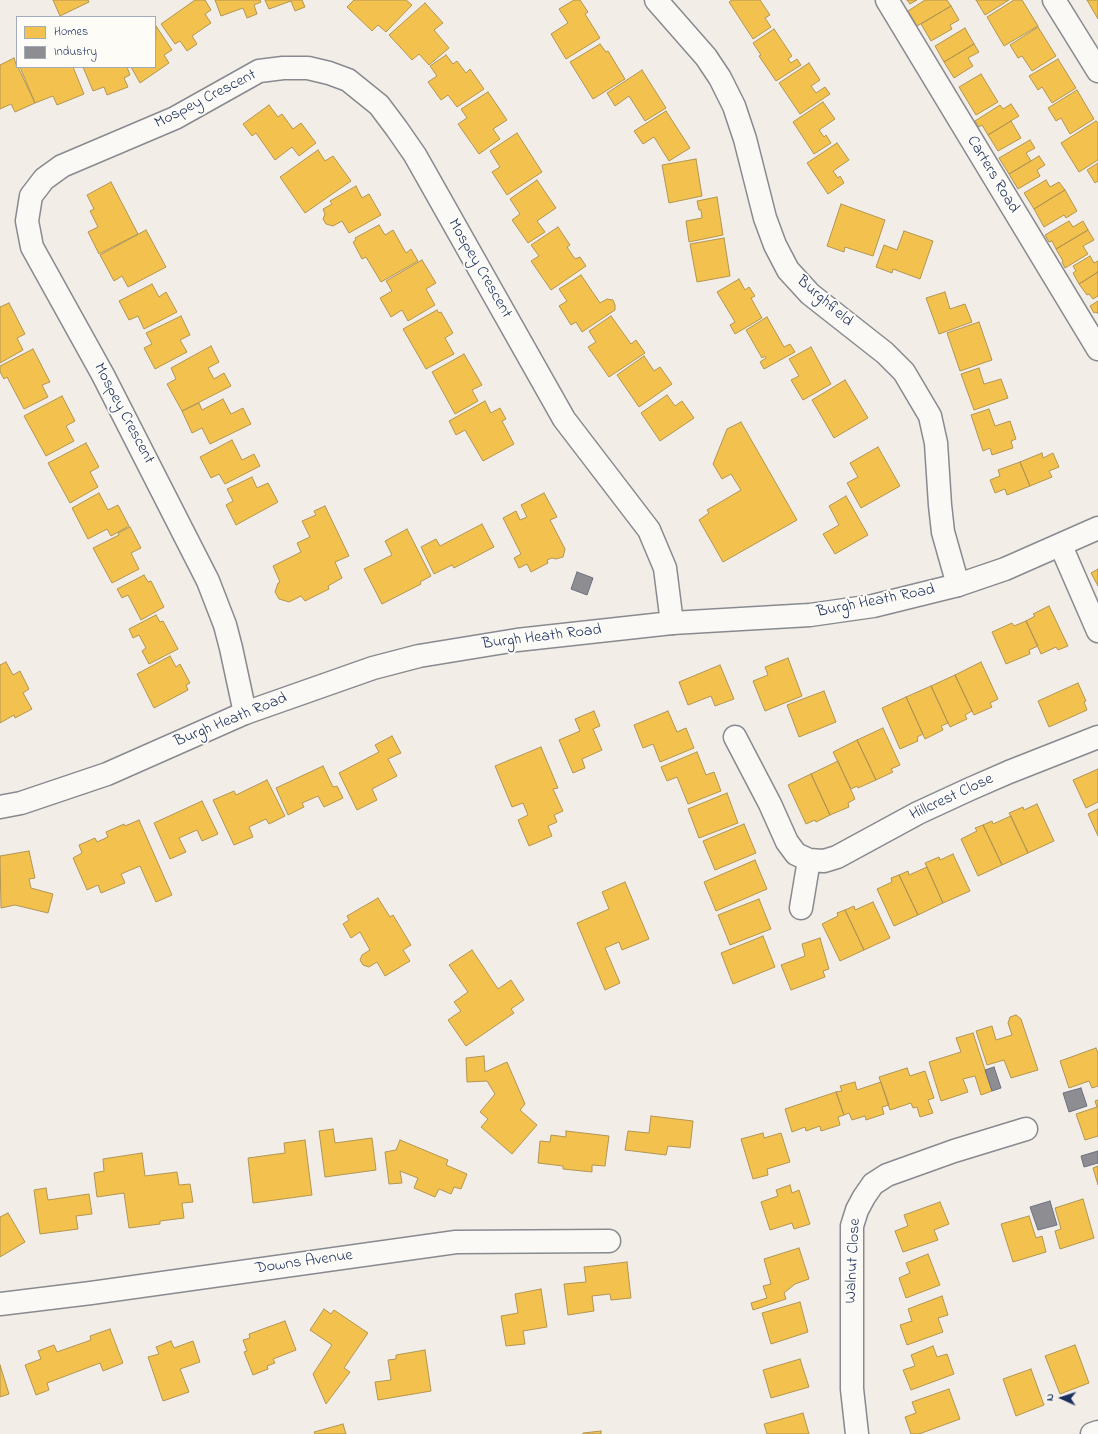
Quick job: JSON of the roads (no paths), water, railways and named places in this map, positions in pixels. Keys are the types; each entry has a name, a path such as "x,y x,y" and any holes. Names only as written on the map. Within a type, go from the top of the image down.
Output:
{"street":[{"name":"Burghfield","path":"656,0 706,57 720,78 734,106 745,139 765,218 775,245 788,270 810,294 885,352 904,372 930,416 936,443 940,505 944,532 958,585"},
{"name":"Carters Road","path":"887,0 1098,349"},
{"path":"1054,0 1098,71"},
{"name":"Mospey Crescent","path":"245,713 232,648 208,580 103,375 32,247 27,221 31,196 44,179 62,166 175,118 259,71 283,68 308,68 329,73 348,80 379,105 397,129 415,155 564,418 649,530 665,568 672,623"},
{"name":"Burgh Heath Road","path":"0,807 20,803 107,774 245,713 373,668 419,656 517,640 672,623 810,615 873,606 958,585 1005,569 1061,546 1098,528"},
{"path":"1061,546 1098,631"},
{"path":"735,737 770,804 787,842 796,854 809,860 801,908"},
{"name":"Hillcrest Close","path":"809,860 824,862 837,857 918,813 970,789 1098,737"},
{"name":"Walnut Close","path":"857,1434 852,1389 852,1226 857,1210 864,1197 873,1184 887,1174 954,1151 1026,1129"},
{"name":"Downs Avenue","path":"0,1304 91,1293 456,1242 609,1241"},
{"path":"1092,1434 1098,1432"}]}
